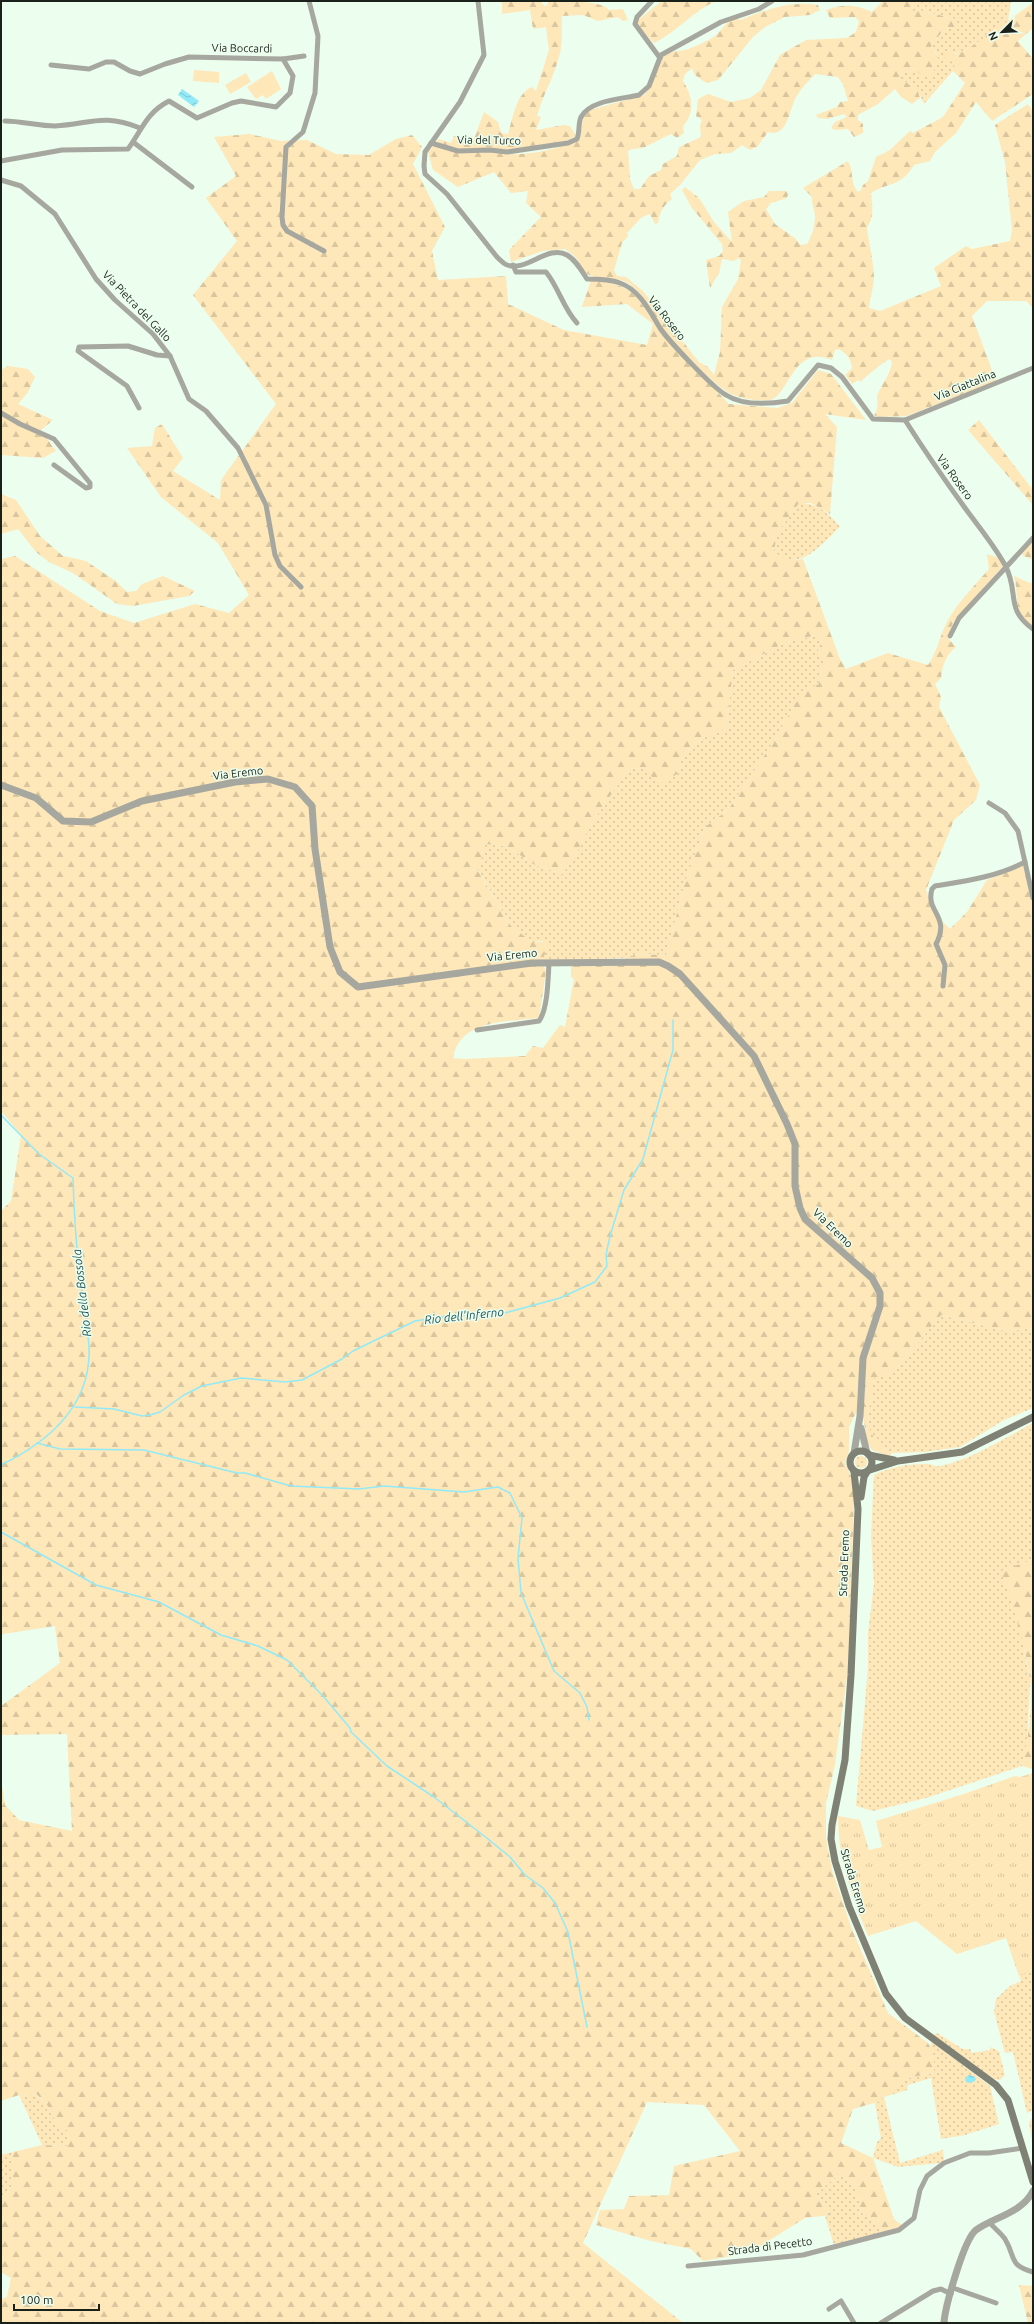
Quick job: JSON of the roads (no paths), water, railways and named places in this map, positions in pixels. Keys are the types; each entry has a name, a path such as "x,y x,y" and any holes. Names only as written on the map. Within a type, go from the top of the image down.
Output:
{"main road":[{"path":"898,1461 861,1451 854,1453 850,1462 854,1472 861,1474 898,1461 962,1452 1033,1417"},
{"path":"868,1454 872,1460 868,1471"},
{"name":"Strada Eremo","path":"868,1471 864,1477 858,1509 851,1675 845,1752 831,1832 835,1862 849,1906 886,1994 905,2018 996,2085 1008,2100 1033,2182"},
{"name":"Strada Eremo","path":"854,1472 858,1509"}],"street":[{"path":"309,1 318,36 318,55 312,106 302,132 286,147 282,217 283,225 287,231 324,251"},
{"path":"478,1 484,55 460,102 424,152 425,174 447,194 497,257 507,265 513,265 516,272 546,272 556,285 567,313 577,323"},
{"path":"652,1 637,17 635,24 660,58 721,22 759,9 772,1"},
{"path":"311,55 318,55"},
{"path":"283,59 304,56"},
{"name":"Via Boccardi","path":"51,65 89,69 106,62 114,62 130,71 140,74 165,64 189,57 283,59 293,76 290,93 276,107 241,101 232,103 197,118 169,101 161,106 140,128 133,142"},
{"name":"Via del Turco","path":"431,143 458,151 490,150 507,152 568,143 577,139 580,119 588,108 639,95 645,92 660,58"},
{"path":"5,121 54,126 101,119 122,120 140,128"},
{"path":"1,161 45,152 128,149 133,142 192,187"},
{"name":"Via Pietra del Gallo","path":"1,180 21,186 55,214 96,279 115,300 153,334 170,356 189,399 206,411 238,448 266,505 275,555 280,566 301,587"},
{"name":"Via Rosero","path":"513,265 519,265 554,253 566,254 575,261 587,278 621,283 634,292 649,309 661,329 726,395 740,400 766,404 788,401 818,365 831,368 842,377 873,419 905,420 1006,567 1013,586 1015,609 1020,618 1033,629"},
{"path":"139,408 127,386 78,351 79,347 128,346 157,355 170,356"},
{"name":"Via Ciattalina","path":"905,420 1033,368"},
{"path":"1,413 20,424 54,439 90,483 90,487 86,488 54,465"},
{"path":"950,636 955,622 993,578 1006,567 1033,538"},
{"name":"Via Eremo","path":"1,785 36,798 62,821 92,822 142,801 235,782 268,780 295,787 312,806 315,849 330,946 340,972 358,987 489,969 549,963 659,962 680,974 754,1056 795,1144 795,1186 800,1208 805,1219 872,1278 880,1293 880,1306 863,1358 860,1416 861,1436 868,1454"},
{"path":"989,803 1005,813 1014,823 1033,898"},
{"path":"943,986 945,964 936,944 942,935 942,924 932,903 932,889 935,886 986,878 1025,862"},
{"path":"477,1030 539,1021 542,1017 549,963"},
{"name":"Via Eremo","path":"854,1453 860,1416"},
{"name":"Strada di Pecetto","path":"688,2266 803,2255 877,2237 899,2230 914,2218 923,2182 927,2176 944,2163 970,2152 1003,2152 1023,2148"},
{"path":"944,2323 962,2255 974,2231 1028,2201 1033,2191"},
{"path":"990,2223 1004,2238 1014,2263 1021,2269 1033,2272"},
{"path":"881,2323 933,2291 941,2289 996,2303"},
{"path":"828,2309 841,2301 854,2323"}],"water":[{"path":"182,89 199,101 194,107 178,95"},
{"path":"969,2075 975,2077 976,2080 971,2083 966,2082 965,2078"}],"waterway":[{"name":"Rio dell'Inferno","path":"75,1407 114,1409 142,1416 160,1412 184,1395 202,1386 241,1378 285,1382 302,1380 342,1359 353,1351 415,1321 447,1316 501,1314 560,1298 595,1282 607,1266 606,1255 610,1236 624,1190 643,1159 673,1050 673,1020"},
{"name":"Rio della Bossola","path":"1,1115 39,1154 73,1178 78,1257 89,1347 86,1375 81,1392 72,1408 48,1435 18,1456 1,1465"},
{"path":"37,1443 60,1449 144,1450 237,1473 245,1473 291,1486 359,1489 384,1486 464,1492 498,1487 510,1493 522,1518 518,1558 521,1593 554,1671 580,1693 587,1707 589,1720"},
{"path":"1,1532 96,1585 159,1602 221,1635 258,1646 287,1660 323,1696 350,1728 351,1732 387,1766 434,1797 488,1839 510,1857 525,1875 543,1888 555,1903 568,1932 587,2027"}]}
